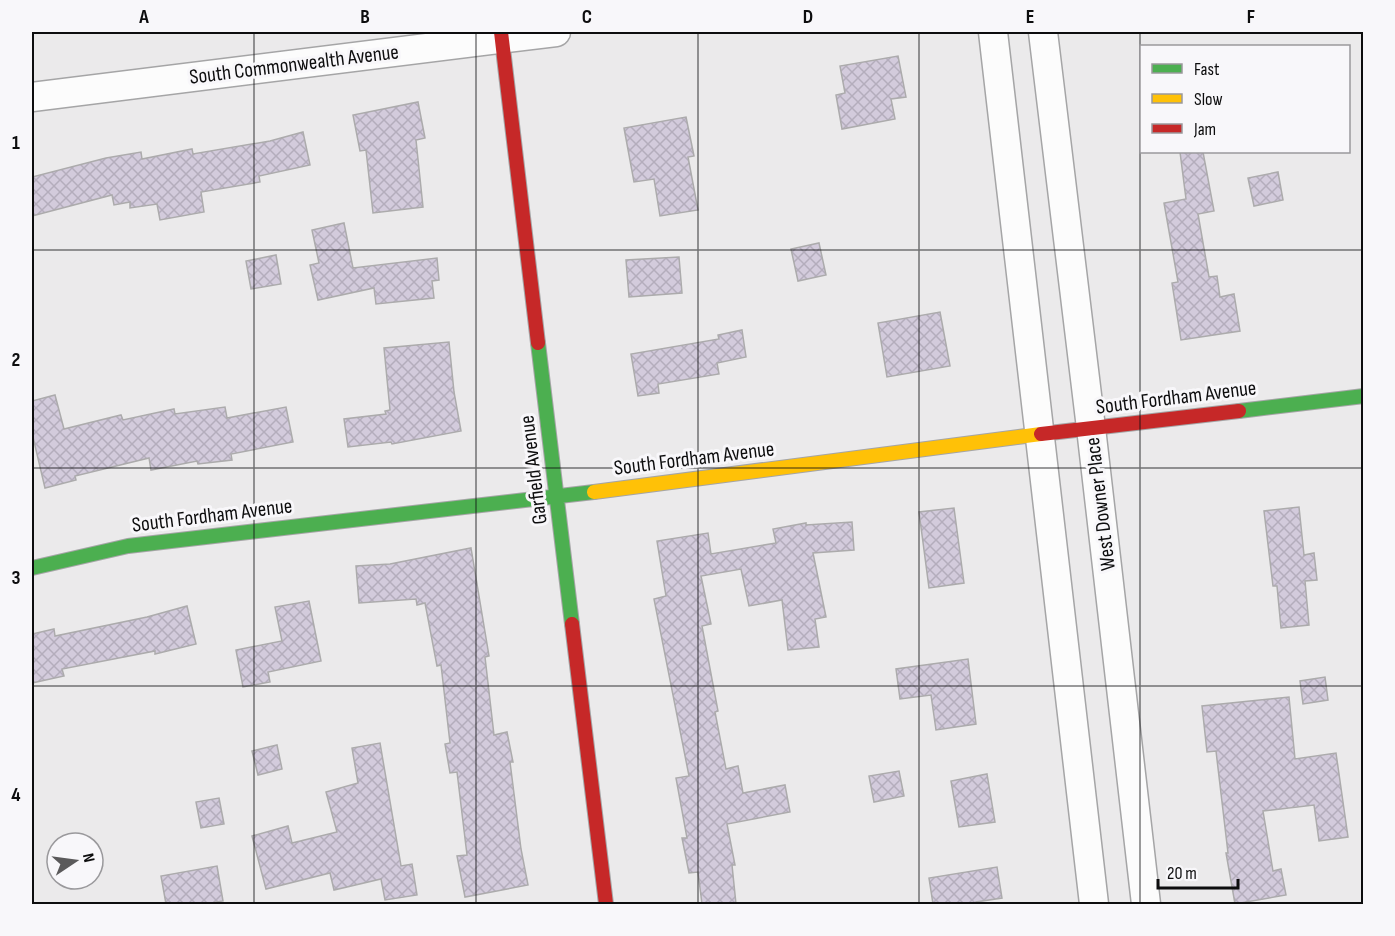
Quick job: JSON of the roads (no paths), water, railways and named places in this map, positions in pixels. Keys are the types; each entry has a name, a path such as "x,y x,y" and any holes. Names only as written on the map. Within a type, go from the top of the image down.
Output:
{"street":[{"name":"South Commonwealth Avenue","path":"32,97 502,35 556,32"},
{"path":"993,32 1094,904"},
{"name":"West Downer Place","path":"1043,32 1146,904"},
{"name":"Garfield Avenue","path":"502,35 606,904"},
{"name":"South Fordham Avenue","path":"32,568 128,546 557,497 1091,428 1364,396"}]}
